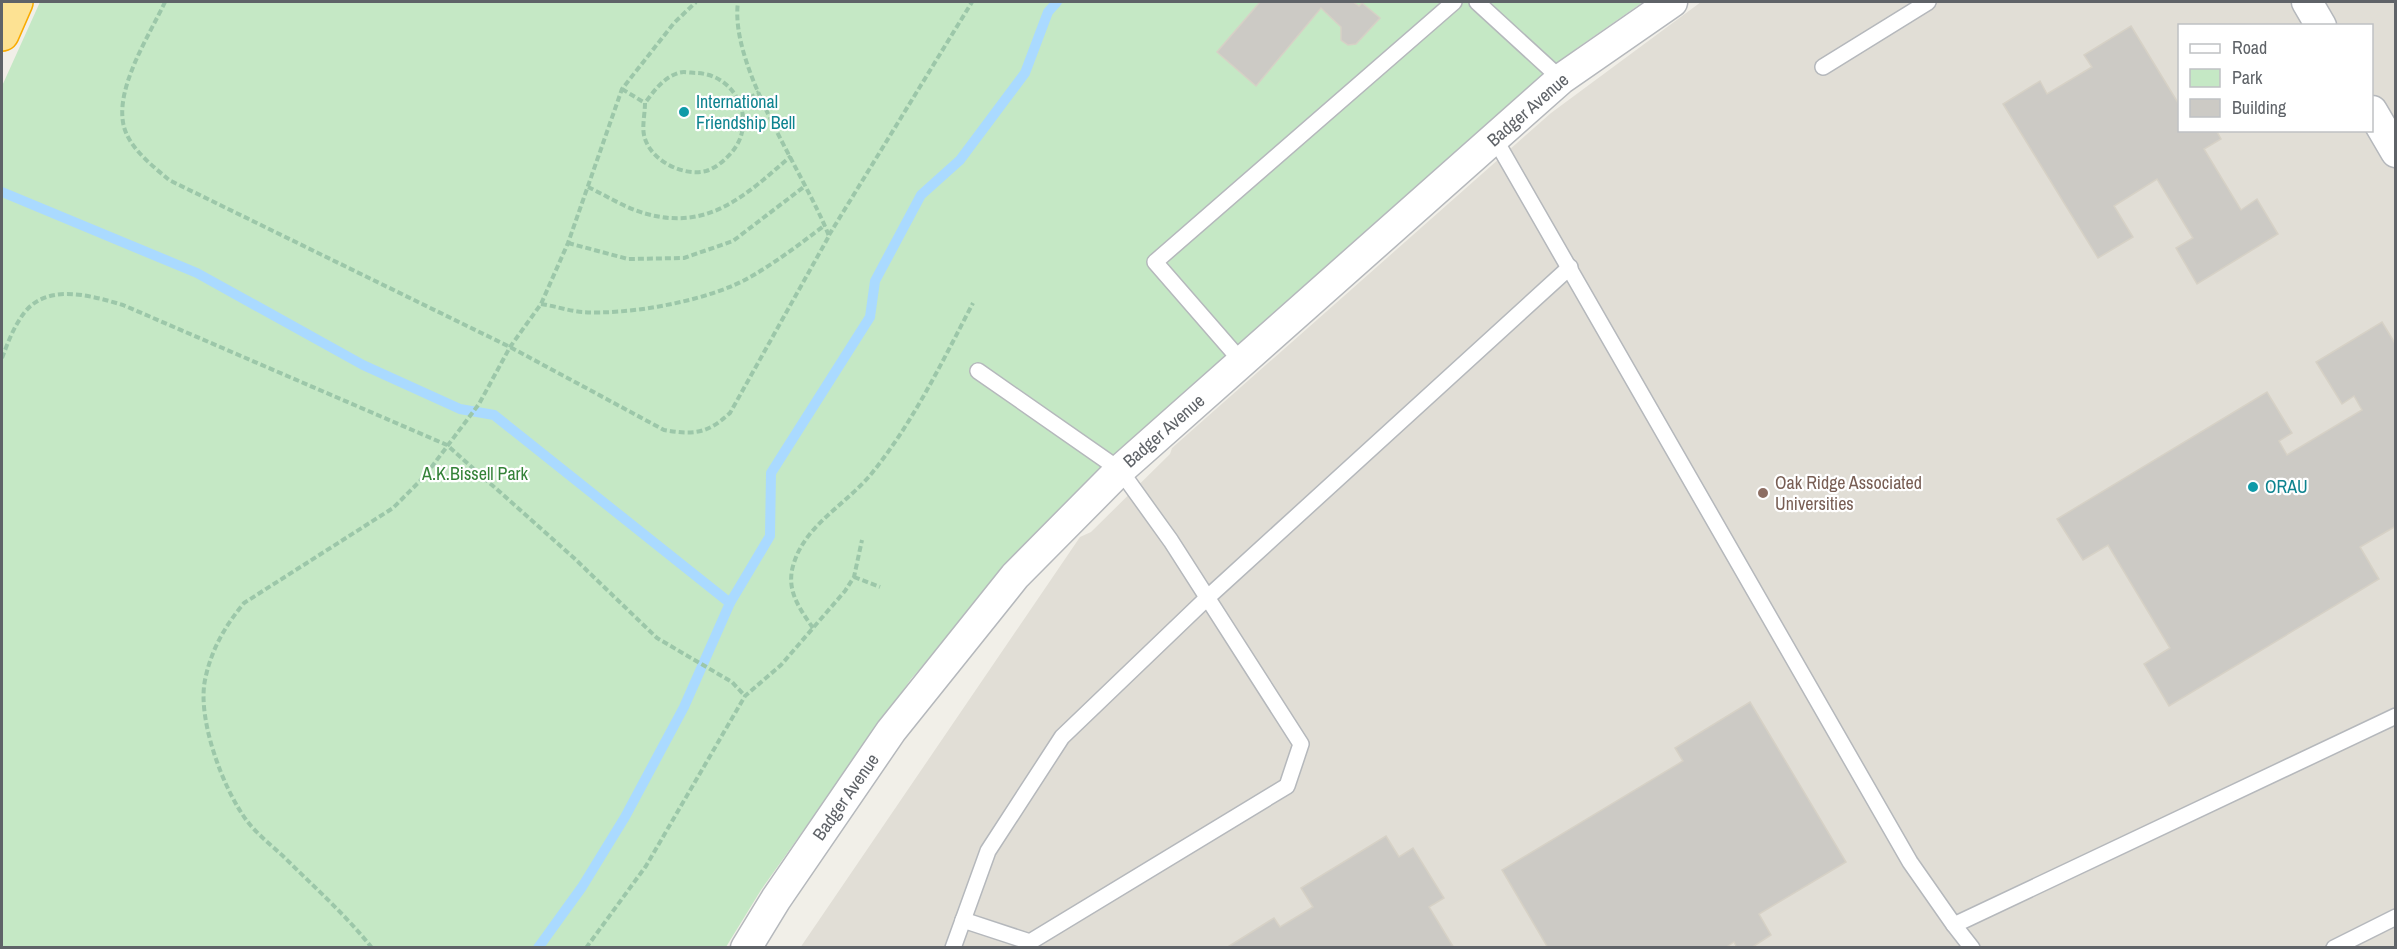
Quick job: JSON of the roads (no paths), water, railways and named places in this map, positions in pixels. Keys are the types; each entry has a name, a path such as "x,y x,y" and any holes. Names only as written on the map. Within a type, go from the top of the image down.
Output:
{"highway":[{"path":"2,34 16,2"}],"street":[{"name":"Badger Avenue","path":"746,948 776,899 891,731 1015,576 1120,470 1561,79 1672,2"},
{"path":"2307,2 2320,24"},
{"path":"2373,113 2396,152"}],"lane":[{"path":"1242,362 1155,262 1454,2"},
{"path":"1477,2 1561,79"},
{"path":"1823,67 1928,2"},
{"path":"1495,139 1910,862 1972,948"},
{"path":"953,948 988,850 1062,737 1207,598 1570,267"},
{"path":"963,920 1030,942 1287,786 1301,744 1172,541 1120,470 978,371"},
{"path":"1954,925 2396,716"},
{"path":"2334,948 2396,916"}],"waterway":[{"path":"538,948 582,887 625,817 684,707 730,603 770,536 771,473 870,317 875,281 921,195 960,160 1025,73 1048,12 1057,2"},
{"path":"2,192 197,273 363,365 460,409 494,415 730,603"}],"place":[{"name":"International Friendship Bell","path":"684,112"},
{"name":"ORAU","path":"2253,487"},
{"name":"Oak Ridge Associated Universities","path":"1763,493"}],"park label":[{"name":"A.K.Bissell Park","path":"475,474"}]}
